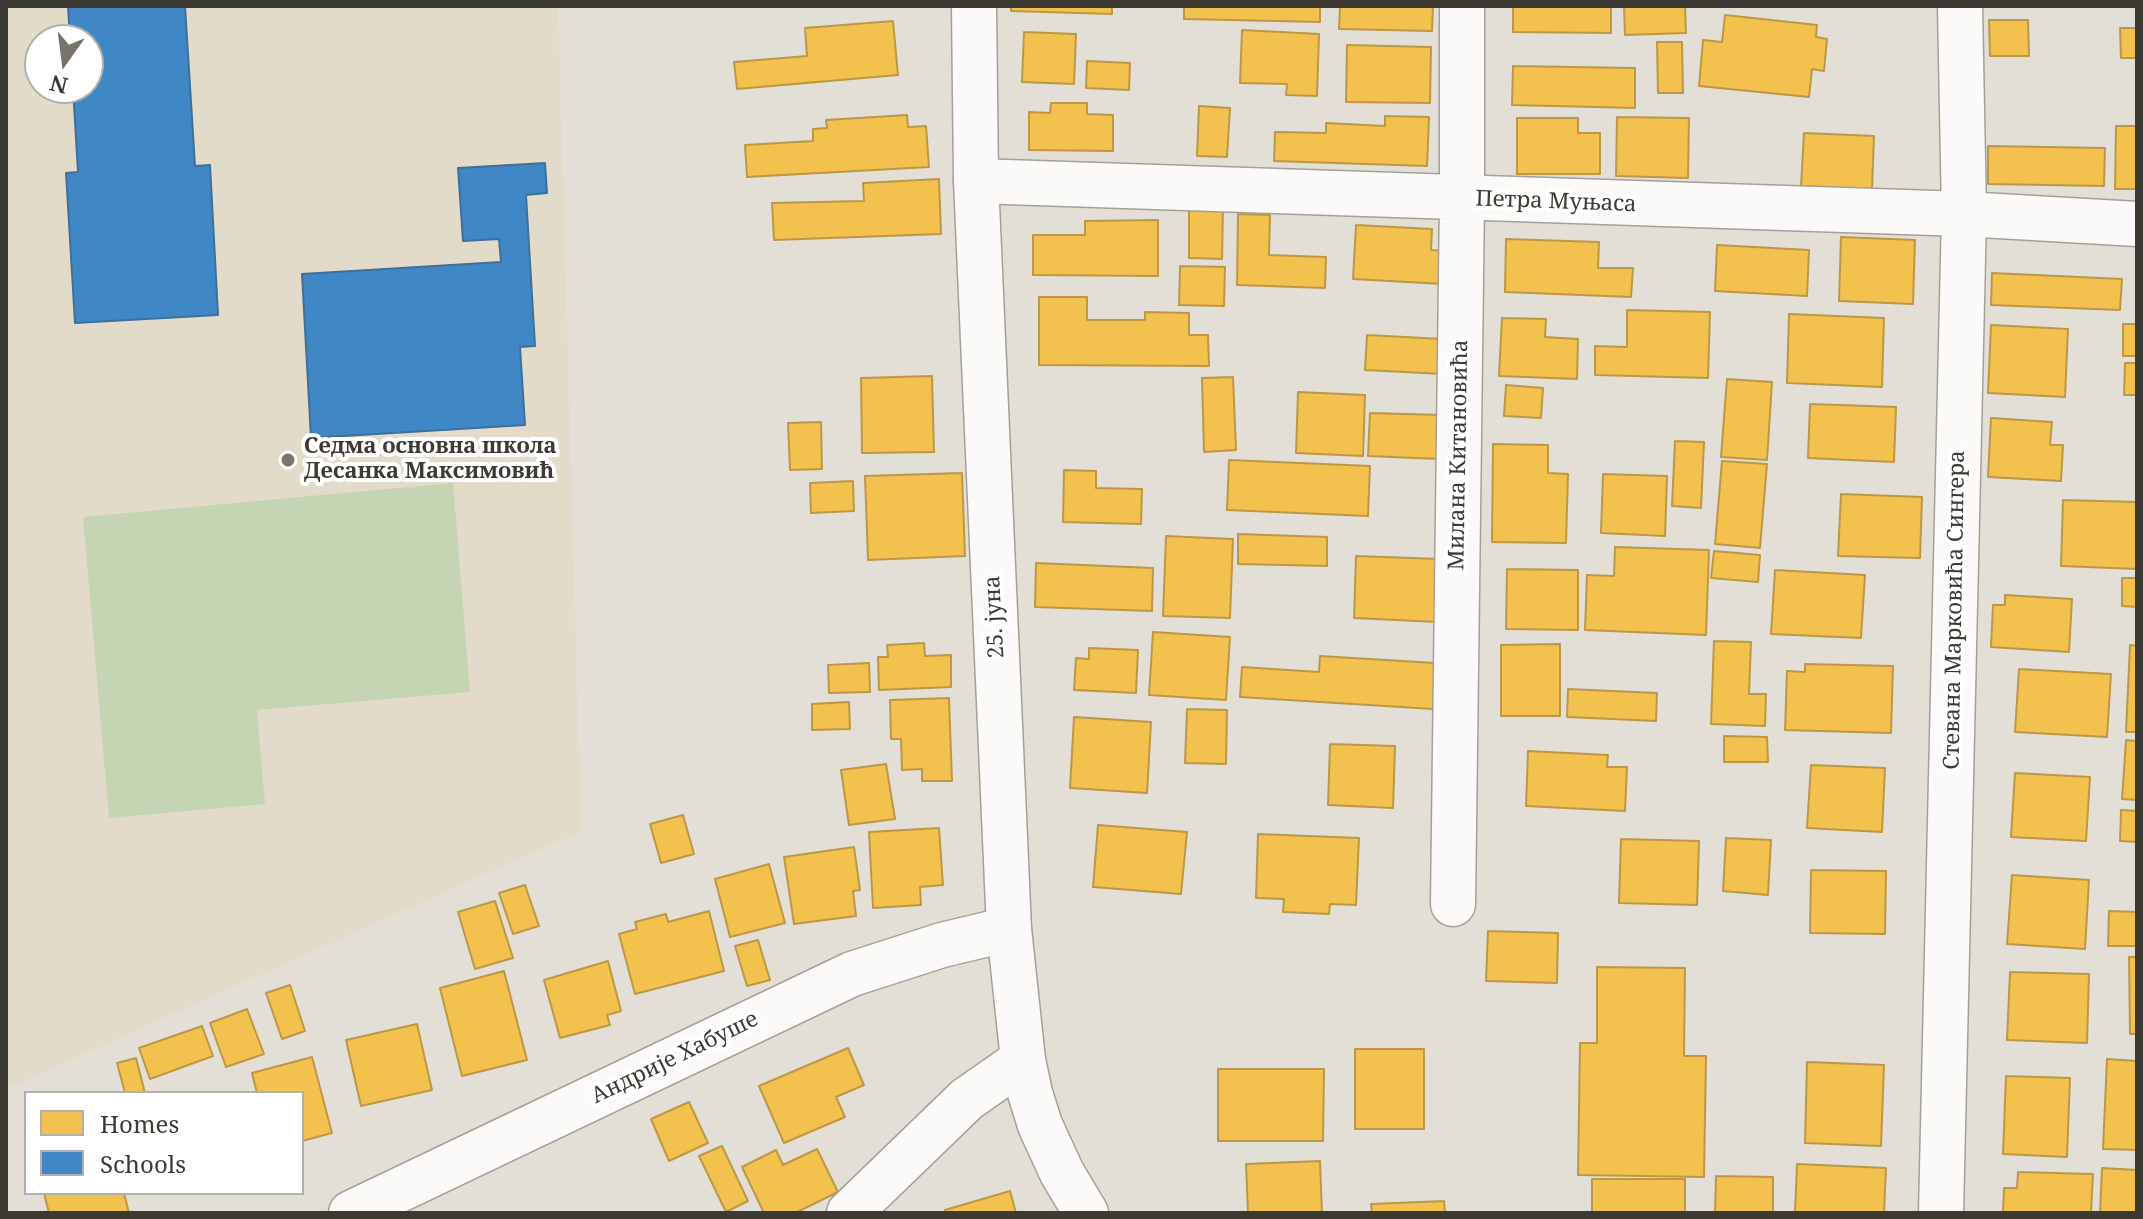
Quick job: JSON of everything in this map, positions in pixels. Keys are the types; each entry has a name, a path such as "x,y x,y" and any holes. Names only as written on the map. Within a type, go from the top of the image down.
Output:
{"street":[{"name":"25. јуна","path":"974,6 976,181 1009,929 1023,1060 1040,1125 1062,1173 1086,1213"},
{"name":"Милана Китановића","path":"1453,904 1462,6"},
{"name":"Стевана Марковића Сингера","path":"1941,1213 1964,214 1960,6"},
{"name":"Петра Муњаса","path":"976,181 1964,214 2137,224"},
{"name":"Андрије Хабуше","path":"351,1213 852,974 942,945 1009,929"},
{"path":"849,1213 967,1099 1023,1060"}],"shaded area":[{"name":"Седма основна школа Десанка Максимовић","path":"6,6 558,6 581,831 6,1089"}],"green space":[{"path":"453,483 470,692 257,710 265,804 109,818 83,517"}],"building: Homes":[{"path":"1011,6 1112,6 1112,14 1011,11"},
{"path":"1184,6 1320,6 1320,22 1184,19"},
{"path":"1340,6 1433,6 1432,31 1339,29"},
{"path":"1513,6 1611,6 1611,33 1513,32"},
{"path":"1624,6 1685,6 1686,33 1625,35"},
{"path":"1725,15 1817,25 1816,37 1827,39 1824,71 1812,69 1809,97 1699,86 1703,40 1722,42"},
{"path":"1989,20 2028,20 2029,56 1990,56"},
{"path":"893,21 898,75 737,89 734,62 807,56 805,28"},
{"path":"2120,28 2137,28 2137,58 2121,58"},
{"path":"1242,30 1319,34 1317,96 1286,95 1287,84 1240,83"},
{"path":"1024,32 1076,34 1074,84 1022,82"},
{"path":"1657,42 1682,42 1683,93 1658,93"},
{"path":"1347,45 1431,47 1430,103 1346,102"},
{"path":"1087,61 1130,63 1129,90 1086,88"},
{"path":"1513,66 1635,68 1635,108 1512,105"},
{"path":"1051,103 1087,103 1087,114 1113,115 1113,151 1029,150 1029,112 1050,113"},
{"path":"1199,106 1230,108 1227,157 1197,156"},
{"path":"907,115 908,127 926,126 929,167 747,177 745,145 813,141 813,129 827,128 826,120"},
{"path":"1385,116 1429,117 1427,166 1274,161 1275,132 1326,133 1326,123 1385,126"},
{"path":"1617,117 1689,118 1688,178 1616,176"},
{"path":"1517,118 1578,118 1578,133 1600,133 1600,174 1517,174"},
{"path":"2116,126 2137,126 2137,189 2115,189"},
{"path":"1804,133 1874,136 1872,190 1801,186"},
{"path":"1988,146 2105,148 2104,186 1988,184"},
{"path":"939,179 941,234 774,240 772,203 864,201 863,183"},
{"path":"1189,206 1223,206 1222,259 1189,258"},
{"path":"1238,214 1270,215 1269,255 1326,257 1325,288 1237,285"},
{"path":"1158,220 1158,276 1033,275 1033,235 1085,235 1085,221"},
{"path":"1356,225 1432,229 1431,250 1445,251 1443,284 1353,279"},
{"path":"1841,237 1915,240 1913,304 1839,301"},
{"path":"1506,239 1599,242 1598,268 1633,268 1631,297 1505,292"},
{"path":"1717,245 1809,250 1807,296 1715,291"},
{"path":"1180,266 1225,267 1224,306 1179,305"},
{"path":"1992,273 2122,279 2120,310 1991,305"},
{"path":"1039,297 1087,297 1087,320 1145,320 1145,312 1189,313 1189,335 1208,335 1209,366 1039,365"},
{"path":"1627,310 1710,312 1708,378 1595,375 1595,346 1627,347"},
{"path":"1789,314 1884,318 1882,387 1787,383"},
{"path":"1502,318 1546,319 1545,337 1578,339 1577,379 1499,376"},
{"path":"2123,324 2137,324 2137,356 2123,356"},
{"path":"1991,325 2068,329 2065,397 1988,393"},
{"path":"1367,335 1443,339 1442,374 1365,370"},
{"path":"2125,363 2137,363 2137,395 2124,395"},
{"path":"932,376 934,452 862,453 861,378"},
{"path":"1233,377 1236,450 1204,452 1202,378"},
{"path":"1727,379 1772,382 1767,460 1721,457"},
{"path":"1506,385 1543,388 1541,418 1504,416"},
{"path":"1298,392 1365,395 1363,456 1296,453"},
{"path":"1810,404 1896,407 1894,462 1808,458"},
{"path":"1370,413 1442,415 1440,459 1368,456"},
{"path":"1991,418 2052,422 2050,445 2063,445 2061,481 1988,477"},
{"path":"821,422 822,469 790,470 788,423"},
{"path":"1675,441 1704,442 1701,508 1672,506"},
{"path":"1493,444 1548,445 1548,473 1568,474 1566,543 1492,542"},
{"path":"1229,460 1370,466 1368,516 1227,510"},
{"path":"1722,461 1767,464 1760,548 1715,544"},
{"path":"1064,470 1096,471 1096,488 1142,489 1141,524 1063,522"},
{"path":"962,473 965,556 868,560 865,476"},
{"path":"1603,474 1667,476 1665,536 1601,533"},
{"path":"853,481 854,511 811,513 810,483"},
{"path":"1841,494 1922,497 1920,558 1838,556"},
{"path":"2063,500 2137,502 2137,569 2061,566"},
{"path":"1238,534 1327,537 1327,566 1238,564"},
{"path":"1166,536 1233,539 1230,618 1163,616"},
{"path":"1615,547 1709,550 1706,635 1585,630 1587,575 1614,576"},
{"path":"1714,551 1760,555 1758,582 1711,578"},
{"path":"1356,556 1439,559 1437,622 1354,618"},
{"path":"1036,563 1153,568 1152,611 1035,607"},
{"path":"1507,569 1578,570 1578,630 1506,629"},
{"path":"1775,570 1865,575 1861,638 1771,634"},
{"path":"2122,578 2137,578 2137,607 2122,606"},
{"path":"2005,595 2072,599 2069,652 1991,647 1993,605 2005,605"},
{"path":"1153,632 1230,637 1226,700 1149,695"},
{"path":"1714,641 1751,642 1749,694 1766,694 1765,726 1711,724"},
{"path":"924,643 925,656 951,655 951,687 879,690 878,657 888,657 887,645"},
{"path":"1560,644 1560,716 1501,716 1501,645"},
{"path":"2130,645 2137,646 2137,732 2126,732"},
{"path":"1089,648 1138,650 1136,693 1074,690 1076,658 1089,659"},
{"path":"1320,656 1435,663 1433,709 1240,697 1242,667 1319,672"},
{"path":"869,663 870,692 829,693 828,665"},
{"path":"1805,664 1893,666 1891,733 1785,730 1787,671 1805,672"},
{"path":"2019,669 2111,674 2107,737 2015,732"},
{"path":"1568,689 1657,693 1656,721 1567,717"},
{"path":"949,698 952,781 922,781 922,769 902,770 901,739 891,739 890,700"},
{"path":"849,702 850,729 812,730 812,704"},
{"path":"1187,709 1227,710 1226,764 1185,763"},
{"path":"1074,717 1151,722 1147,793 1070,788"},
{"path":"1724,736 1767,737 1768,762 1724,762"},
{"path":"2126,740 2137,741 2137,800 2122,799"},
{"path":"1330,744 1395,746 1393,808 1328,805"},
{"path":"1528,751 1608,755 1607,767 1627,767 1625,811 1526,806"},
{"path":"886,764 895,819 849,825 841,770"},
{"path":"1811,765 1885,768 1882,832 1807,828"},
{"path":"2015,773 2090,777 2086,841 2011,837"},
{"path":"2121,810 2137,811 2137,842 2120,841"},
{"path":"683,815 694,854 661,863 650,824"},
{"path":"1098,825 1187,832 1181,894 1093,887"},
{"path":"939,828 943,885 920,887 921,905 873,908 869,832"},
{"path":"1258,834 1359,838 1356,905 1330,904 1329,914 1283,912 1284,899 1256,898"},
{"path":"1726,838 1771,840 1768,895 1723,891"},
{"path":"1621,839 1699,841 1697,905 1619,903"},
{"path":"854,847 860,890 853,891 856,916 794,924 784,857"},
{"path":"769,864 785,923 730,937 715,879"},
{"path":"1811,870 1886,871 1885,934 1810,933"},
{"path":"2012,875 2089,880 2085,949 2007,944"},
{"path":"525,885 539,926 513,934 499,893"},
{"path":"495,901 513,958 475,969 458,912"},
{"path":"709,911 724,971 635,994 619,934 637,929 635,922 666,914 668,922"},
{"path":"2109,911 2137,912 2137,946 2108,946"},
{"path":"1488,931 1558,933 1557,983 1486,981"},
{"path":"758,940 770,980 747,986 735,946"},
{"path":"2129,957 2137,957 2137,1034 2130,1034"},
{"path":"608,961 621,1011 607,1015 610,1025 560,1038 544,980"},
{"path":"1597,967 1685,968 1684,1056 1706,1056 1704,1177 1578,1175 1580,1043 1597,1043"},
{"path":"504,971 527,1060 462,1076 440,988"},
{"path":"2010,972 2089,974 2087,1043 2007,1040"},
{"path":"290,985 305,1031 282,1039 266,993"},
{"path":"247,1009 264,1054 226,1067 210,1023"},
{"path":"417,1024 432,1090 361,1106 346,1040"},
{"path":"202,1026 213,1056 150,1079 139,1048"},
{"path":"848,1048 864,1085 836,1097 845,1117 784,1143 759,1086"},
{"path":"1355,1049 1424,1049 1424,1129 1355,1129"},
{"path":"312,1057 332,1133 304,1140 304,1091 256,1091 252,1073"},
{"path":"136,1058 144,1091 124,1091 117,1063"},
{"path":"2107,1059 2137,1061 2137,1150 2103,1149"},
{"path":"1807,1062 1884,1065 1881,1146 1805,1143"},
{"path":"1218,1069 1324,1069 1323,1141 1218,1141"},
{"path":"2006,1076 2070,1078 2067,1157 2003,1154"},
{"path":"689,1102 708,1143 669,1161 651,1119"},
{"path":"722,1146 748,1201 726,1212 699,1156"},
{"path":"817,1149 838,1192 795,1213 764,1213 742,1167 776,1150 783,1165"},
{"path":"1320,1161 1322,1213 1248,1213 1246,1164"},
{"path":"1797,1164 1886,1168 1884,1213 1795,1213"},
{"path":"2102,1168 2137,1170 2137,1213 2100,1213"},
{"path":"2018,1172 2093,1174 2091,1213 2003,1213 2004,1188 2017,1188"},
{"path":"1716,1176 1773,1177 1773,1213 1715,1213"},
{"path":"1592,1179 1685,1179 1685,1213 1592,1213"},
{"path":"1010,1191 1016,1213 946,1213 945,1210"},
{"path":"44,1195 124,1195 129,1213 49,1213"},
{"path":"1444,1201 1445,1213 1372,1213 1371,1204"}],"building: Schools":[{"path":"68,6 185,6 195,166 210,165 218,315 75,323 66,173 78,172 74,104 104,104 104,24 69,24"},
{"path":"545,163 547,193 526,195 535,346 520,347 525,425 311,438 302,274 501,262 499,239 463,241 458,168"}],"place":[{"name":"Седма основна школа Десанка Максимовић","path":"288,460"}]}
